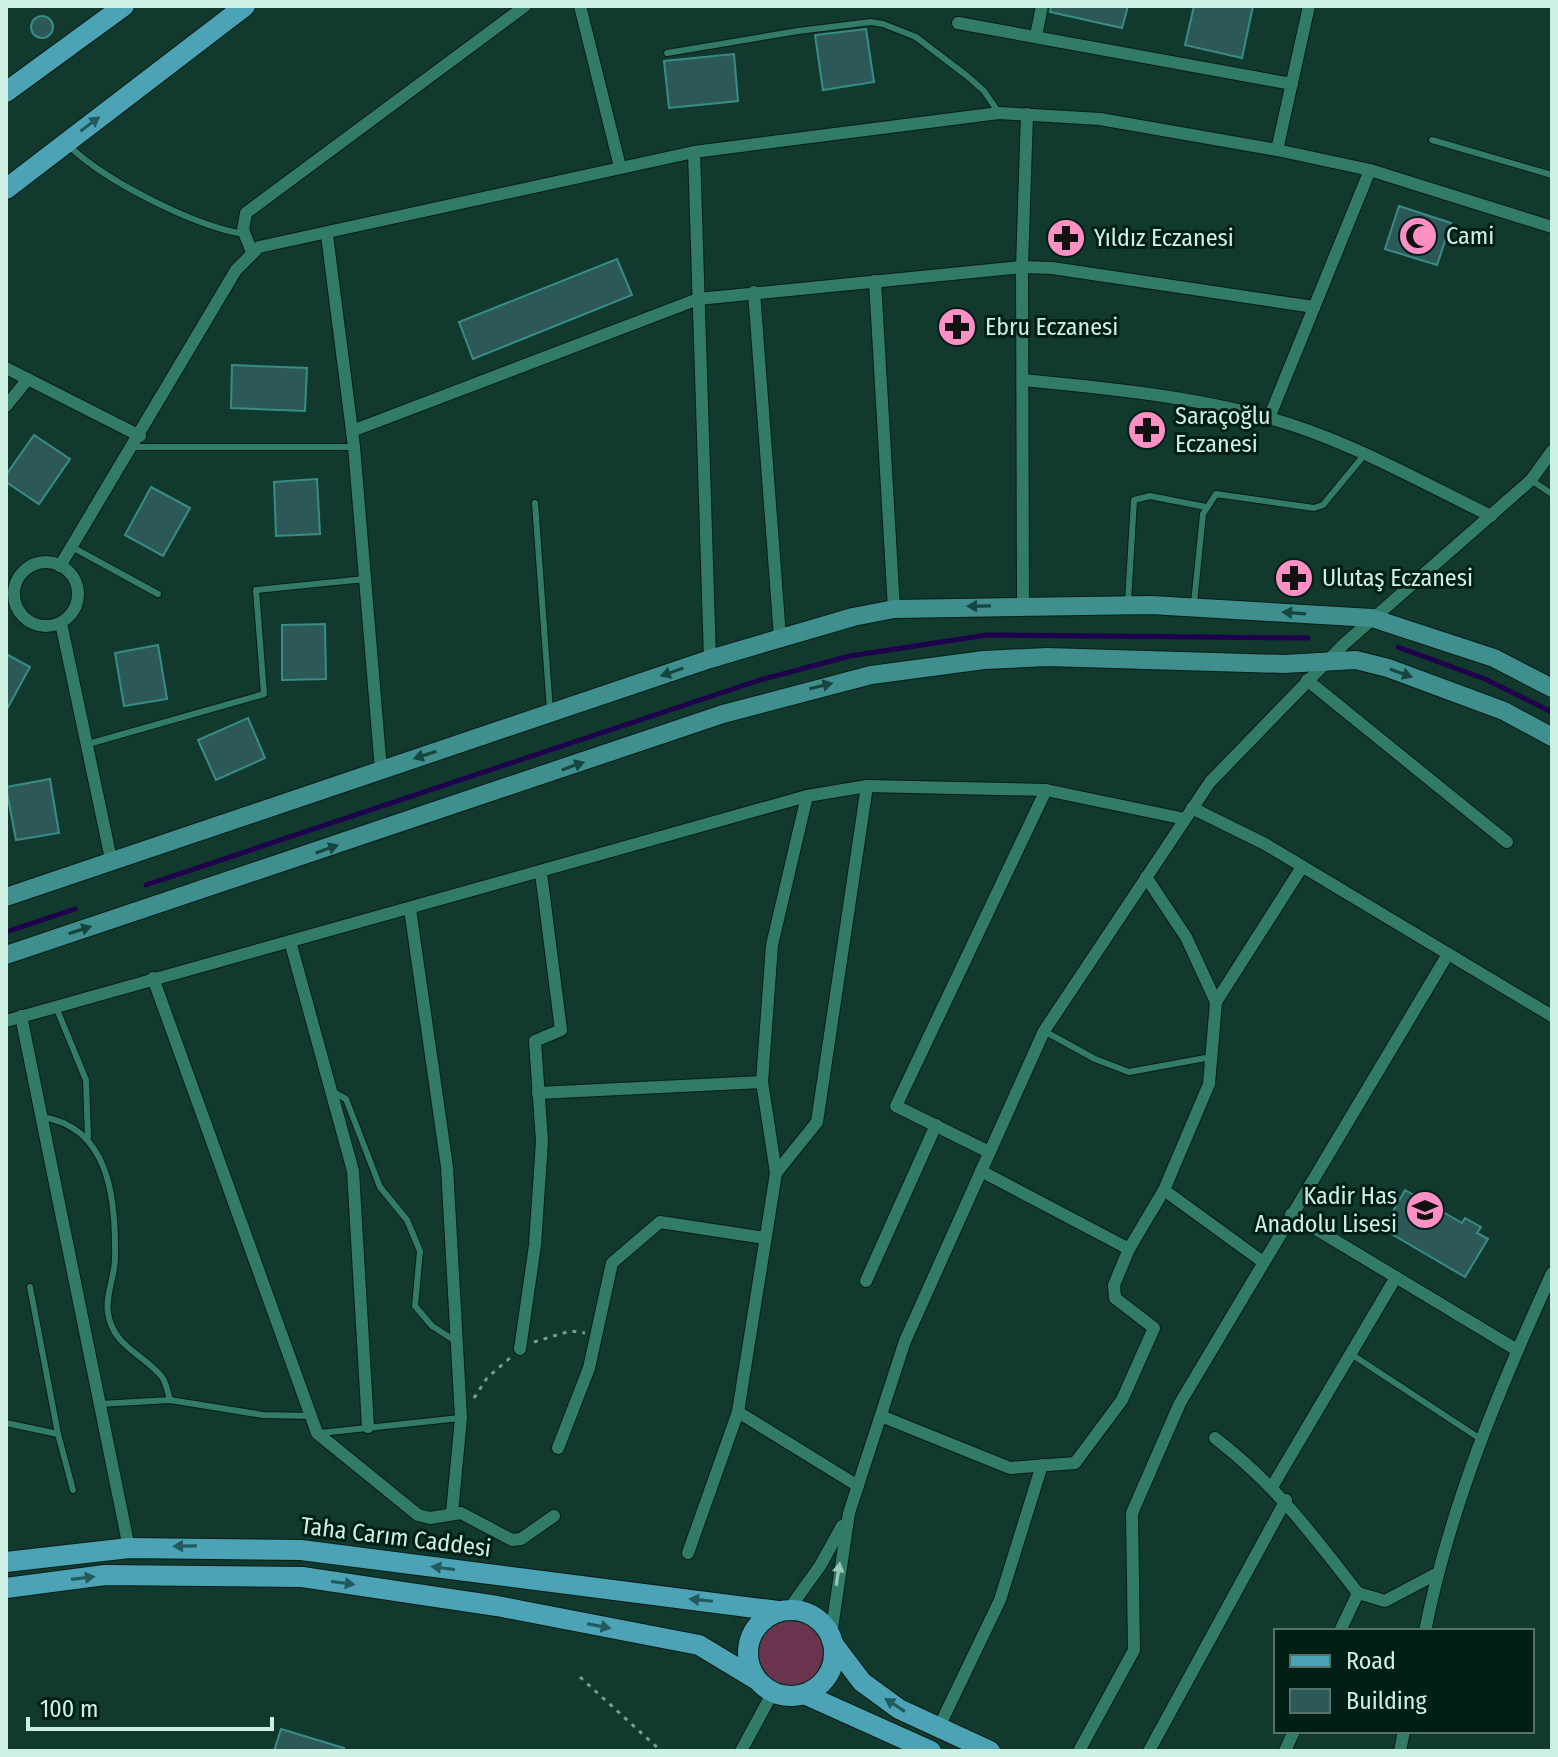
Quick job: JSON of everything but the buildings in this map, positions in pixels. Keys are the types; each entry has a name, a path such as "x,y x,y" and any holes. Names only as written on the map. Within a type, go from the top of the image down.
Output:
{"main road":[{"path":"7,89 124,6"},
{"path":"6,189 245,6"},
{"path":"6,897 710,659 780,637 894,609 1023,604 1128,605 1372,618 1494,658 1552,688"},
{"path":"6,955 723,714 833,683 908,668 1000,659 1356,660 1388,668 1504,711 1552,737"},
{"name":"Taha Carım Caddesi","path":"6,1562 129,1548 246,1547 341,1554 784,1610"},
{"path":"6,1588 105,1575 302,1577 497,1606 699,1645 765,1686 804,1694 928,1751"},
{"path":"765,1686 748,1660 750,1640 761,1622 784,1610 818,1618 862,1682 899,1709 990,1751"},
{"path":"804,1694 828,1675 833,1640"}],"street":[{"path":"252,252 244,234 246,213 525,6"},
{"path":"580,6 620,167"},
{"path":"1036,36 1042,6"},
{"path":"1277,150 1309,6"},
{"path":"958,23 1292,84"},
{"path":"60,566 236,270 259,247 327,235 694,152 999,113 1151,126 1277,150 1370,170 1552,227"},
{"path":"1023,604 1022,267 1027,114"},
{"path":"694,152 710,659"},
{"path":"1269,418 1370,170"},
{"path":"327,235 354,447 381,770"},
{"path":"352,431 698,299 1022,267 1084,270 1314,307"},
{"path":"875,281 894,609"},
{"path":"754,292 780,637"},
{"path":"6,368 137,441"},
{"path":"6,406 28,379"},
{"path":"1023,380 1137,393 1269,418 1365,454 1491,516"},
{"path":"784,1610 820,1566 849,1513 905,1341 1044,1031 1188,813 1210,782 1325,662 1531,480 1552,451"},
{"path":"46,563 60,566 73,577 78,597 69,616 61,623 41,626 31,623 10,599 15,588 26,570 46,563"},
{"path":"61,623 111,859"},
{"path":"1307,680 1507,842"},
{"path":"776,1173 817,1122 867,786"},
{"path":"6,1021 807,796 867,786 1046,790 1188,813 1302,867 1552,1016"},
{"path":"989,1152 896,1106 1046,790"},
{"path":"688,1553 738,1412 776,1173 762,1082 772,945 807,796"},
{"path":"881,1416 1010,1468 1075,1463 1122,1400 1154,1328 1115,1298 1114,1285 1129,1249 1164,1190 1209,1084 1216,1002 1302,867"},
{"path":"520,1349 535,1245 542,1141 535,1041 561,1030 541,873"},
{"path":"1146,877 1186,937 1216,1002"},
{"path":"410,909 447,1167 461,1418 452,1513"},
{"path":"290,941 353,1171 368,1427"},
{"path":"1079,1751 1134,1650 1132,1513 1180,1403 1448,954"},
{"path":"153,978 317,1433 407,1509 430,1518 452,1513 470,1517 503,1539 512,1540 521,1539 554,1516"},
{"path":"21,1016 129,1548"},
{"path":"538,1093 762,1082"},
{"path":"866,1281 936,1125"},
{"path":"981,1171 1129,1249"},
{"path":"1164,1190 1263,1262"},
{"path":"1291,1214 1517,1350"},
{"path":"558,1448 589,1368 612,1263 660,1222 765,1238"},
{"path":"1425,1629 1436,1574 1482,1440 1517,1350 1552,1273"},
{"path":"1272,1487 1396,1277"},
{"path":"738,1412 858,1486"},
{"path":"1215,1438 1286,1500 1358,1593 1385,1601 1436,1574"},
{"path":"939,1727 1000,1600 1042,1465"},
{"path":"1149,1751 1286,1500"},
{"path":"833,1640 849,1513"},
{"path":"1341,1629 1358,1593"},
{"path":"741,1751 765,1686"}],"lane":[{"path":"667,53 798,31 871,22 883,24 916,37 967,76 984,91 999,113"},
{"path":"1432,140 1552,175"},
{"path":"66,143 115,183 214,227 244,234"},
{"path":"137,441 354,447"},
{"path":"1193,608 1206,507 1216,494 1314,508 1323,505 1365,454"},
{"path":"1531,480 1552,494"},
{"path":"1128,605 1134,500 1150,496 1206,507"},
{"path":"535,503 551,714"},
{"path":"72,547 158,594"},
{"path":"87,744 264,694 256,590 365,579"},
{"path":"55,1006 86,1080 88,1137 109,1178 115,1259 108,1313 123,1346 163,1377 170,1400"},
{"path":"1044,1031 1095,1059 1129,1072 1211,1057"},
{"path":"331,1090 346,1099 380,1187 407,1220 420,1251 415,1306 432,1326 457,1342"},
{"path":"42,1117 64,1120 88,1137"},
{"path":"30,1287 58,1434 73,1490"},
{"path":"1351,1353 1482,1440"},
{"path":"100,1404 170,1400 263,1415 311,1416"},
{"path":"317,1433 461,1418"},
{"path":"6,1423 58,1434"}],"path":[{"path":"580,1677 661,1751"}],"shaded area":[{"path":"791,1621 814,1630 823,1653 814,1676 791,1685 768,1676 759,1653 768,1630"}],"waterway":[{"path":"146,885 760,680 850,656 987,635 1308,638"},
{"path":"1398,647 1485,679 1552,712"},
{"path":"6,932 75,909"}],"place":[{"name":"Cami","path":"1418,236"},
{"name":"Yıldız Eczanesi","path":"1066,238"},
{"name":"Ebru Eczanesi","path":"957,327"},
{"name":"Saraçoğlu Eczanesi","path":"1147,430"},
{"name":"Ulutaş Eczanesi","path":"1294,578"},
{"name":"Kadir Has Anadolu Lisesi","path":"1425,1210"}]}
